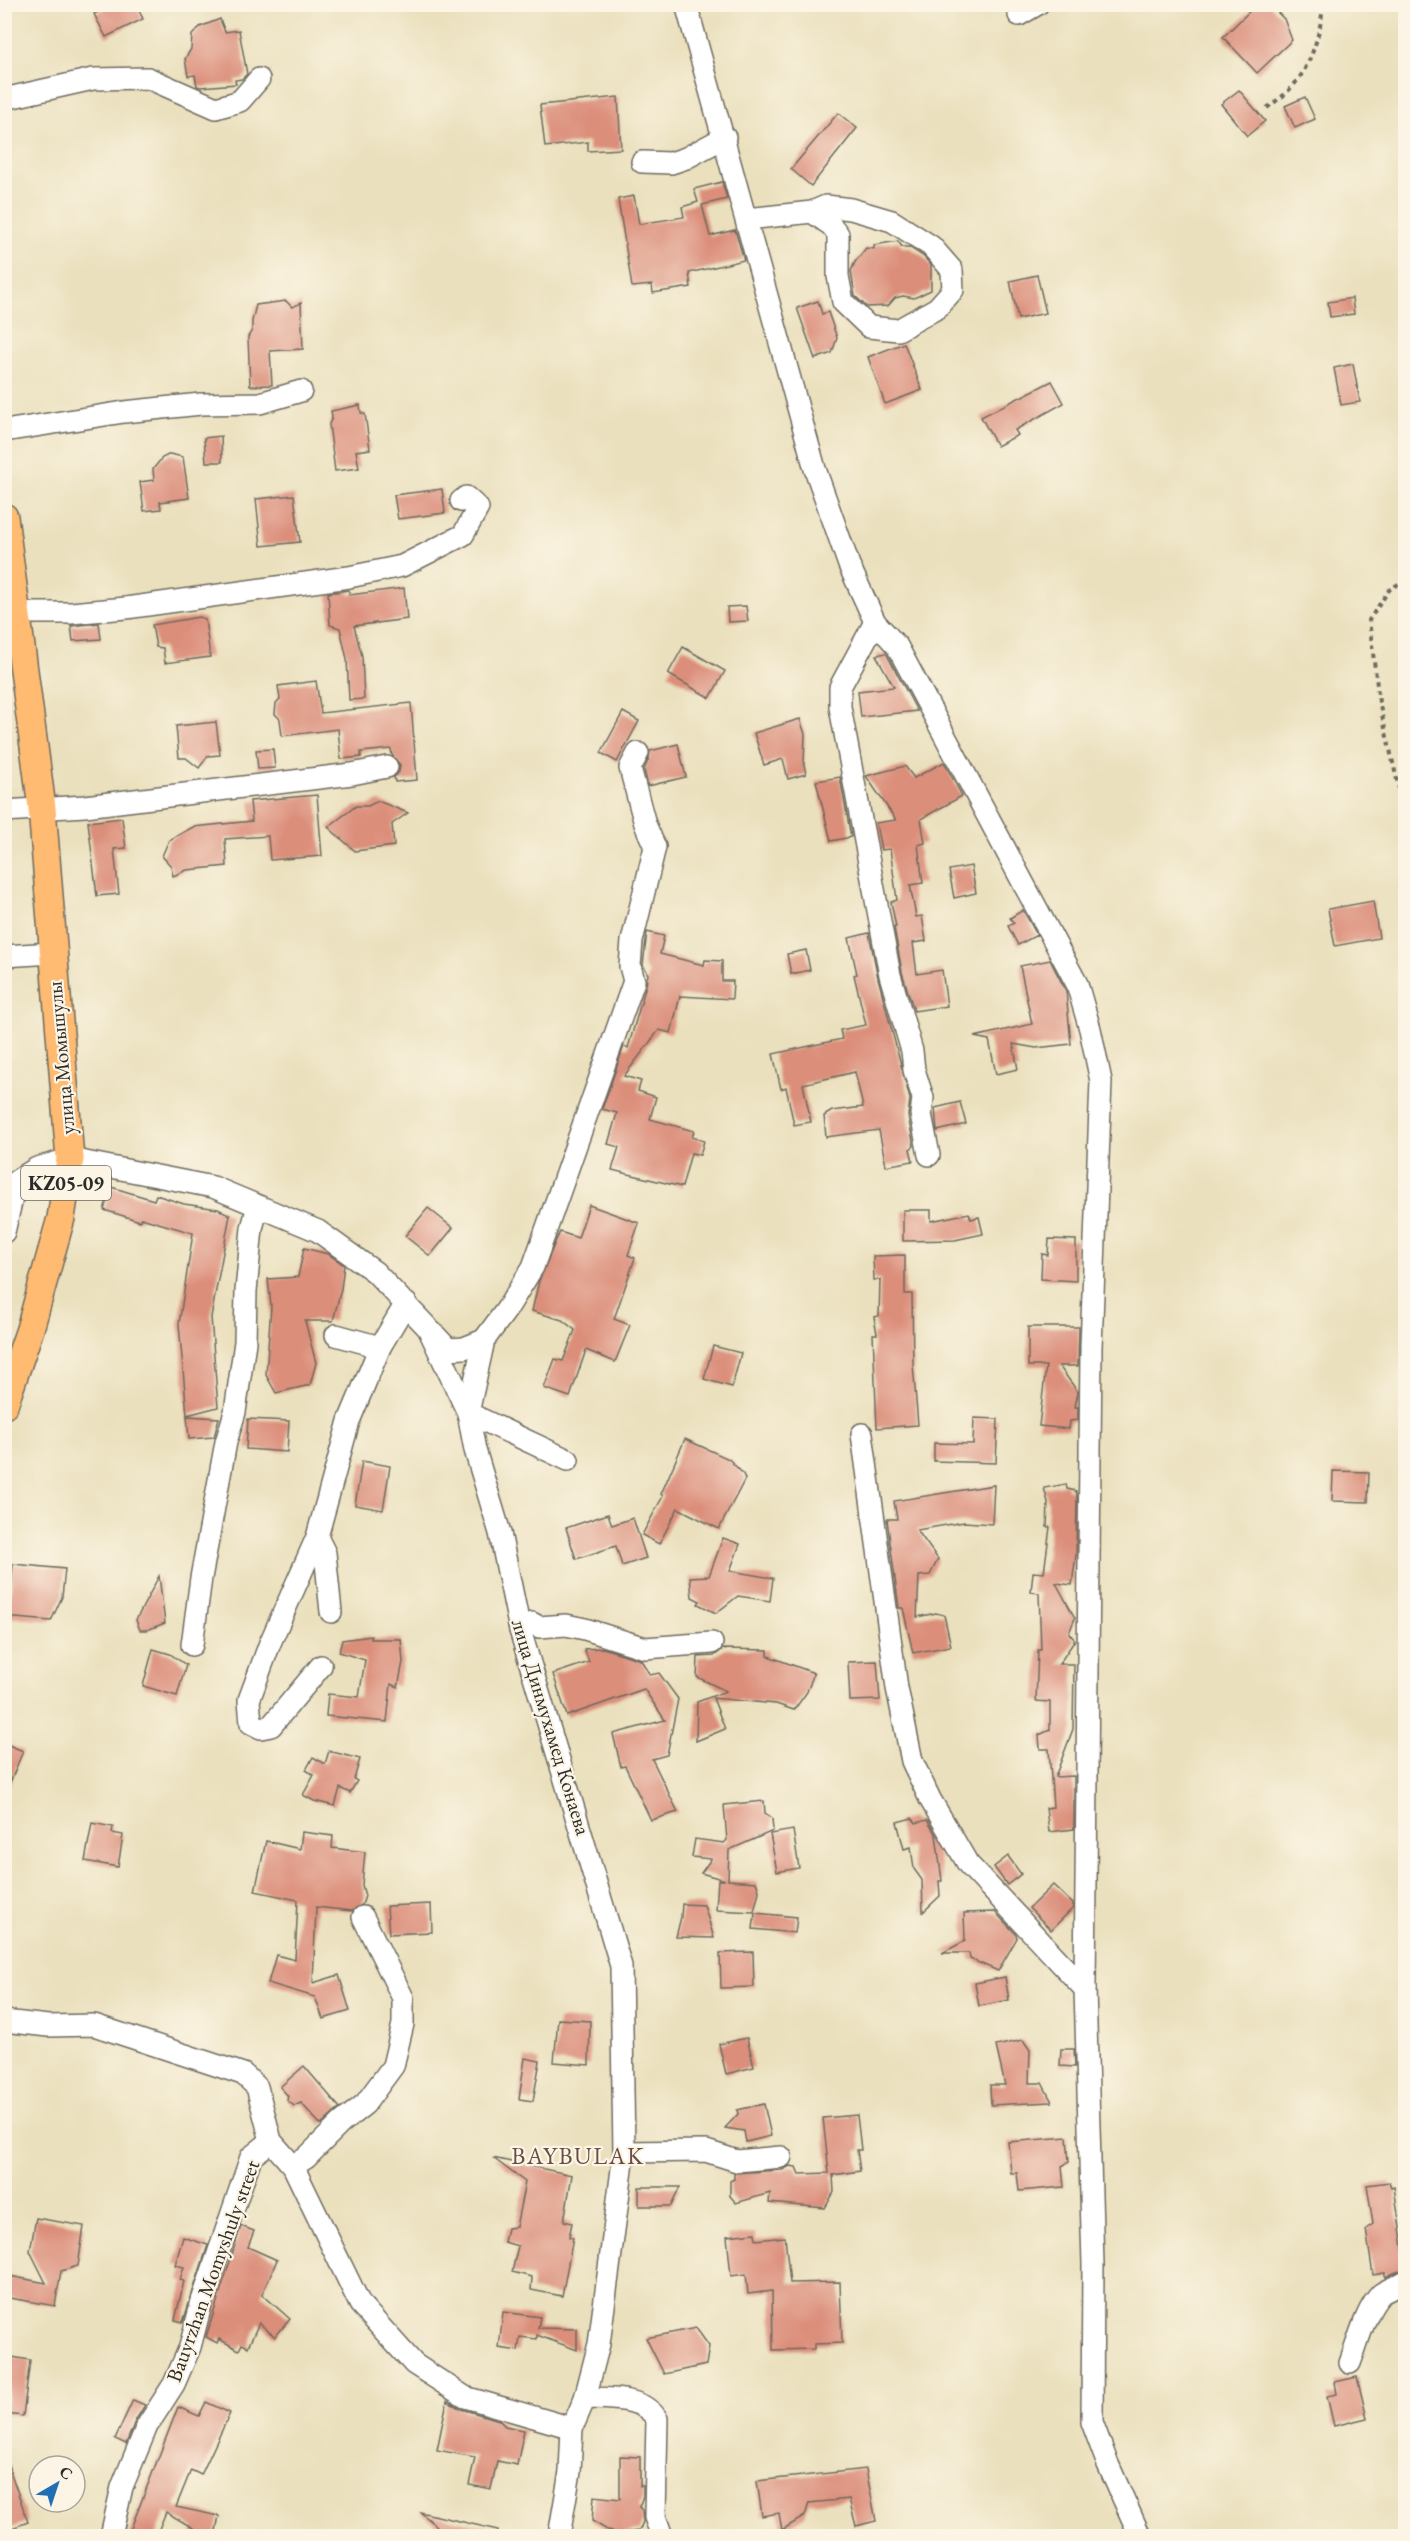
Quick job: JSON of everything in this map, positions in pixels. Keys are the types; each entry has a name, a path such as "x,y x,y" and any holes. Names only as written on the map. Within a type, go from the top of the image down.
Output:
{"main road":[{"name":"KZ05-09","path":"4,517 42,808 53,953"},
{"name":"улица Момышулы","path":"4,1405 30,1329 61,1218 70,1159 53,953"}],"street":[{"path":"686,4 725,137 815,469 849,565 875,622 897,646 1077,984 1090,1029 1101,1081 1091,1347 1085,1989 1093,2264 1092,2422 1140,2536"},
{"path":"1019,15 1038,4"},
{"path":"4,99 93,79 147,78 216,108 240,101 259,79"},
{"path":"642,162 671,163 686,158 725,137"},
{"path":"747,219 812,212 826,206 851,208 892,221 932,246 952,270 953,290 937,308 898,330 869,327 843,302 838,276 838,234 831,225 812,212"},
{"path":"4,431 168,407 260,403 301,391"},
{"path":"17,613 71,613 126,608 349,577 402,566 463,535 478,508 466,497 461,501"},
{"path":"875,622 840,687 840,708 890,975 923,1098 921,1114 929,1155"},
{"path":"568,1460 468,1413 484,1340 507,1309 533,1267 634,981 630,966 632,941 655,847 645,824 630,768 638,753"},
{"path":"4,811 108,803 387,768"},
{"path":"4,956 53,953"},
{"path":"4,1232 16,1181 37,1168 70,1159"},
{"name":"лица Динмухамед Конаева","path":"70,1159 213,1187 318,1231 375,1272 429,1328 468,1413 475,1450 500,1533 520,1630 621,1966 624,2152 599,2344 585,2398 572,2428 570,2472 559,2536"},
{"path":"192,1645 201,1578 226,1442 235,1412 245,1342 246,1291 251,1239 258,1206"},
{"path":"321,1666 271,1726 261,1728 251,1723 249,1700 270,1643 317,1537 349,1421 380,1347 406,1303"},
{"path":"429,1328 448,1349 464,1348 484,1340"},
{"path":"336,1335 380,1347"},
{"path":"862,1434 897,1688 912,1761 930,1798 968,1864 1085,1989"},
{"path":"317,1537 325,1553 331,1612"},
{"path":"520,1630 532,1623 539,1627 566,1625 645,1648 712,1643"},
{"path":"293,2166 306,2158 341,2123 365,2104 393,2066 403,2024 403,1998 363,1917"},
{"name":"Bauyrzhan Momyshuly street","path":"4,2021 48,2026 94,2025 243,2074 257,2087 270,2141 251,2157 202,2301 190,2347 174,2384 147,2426 122,2487 111,2536"},
{"path":"270,2141 293,2166 360,2304 414,2364 465,2397 572,2428"},
{"path":"624,2152 706,2151 737,2161 781,2157"},
{"path":"1350,2363 1373,2305 1383,2292 1395,2289 1406,2281"},
{"path":"585,2398 635,2403 651,2409 657,2419 655,2517 662,2536"}],"path":[{"path":"1267,108 1290,90 1310,58 1322,21 1323,4"},
{"path":"1406,579 1389,590 1369,620 1379,702 1406,819"}],"building":[{"path":"114,4 136,4 143,19 106,37 94,14"},
{"path":"1257,4 1269,4 1284,19 1292,40 1257,73 1223,37"},
{"path":"220,19 225,32 239,30 247,74 242,79 235,80 236,84 197,86 195,75 188,76 185,59 191,49 192,35 200,27"},
{"path":"1239,90 1265,121 1247,136 1221,104"},
{"path":"618,97 621,149 588,151 588,142 545,147 540,105"},
{"path":"1305,97 1315,119 1295,128 1285,106"},
{"path":"838,113 857,128 811,186 791,169"},
{"path":"722,182 727,199 702,205 710,236 735,230 744,260 689,273 691,287 653,293 652,285 632,287 618,199 634,196 639,224 684,217 682,207 698,202 694,189"},
{"path":"898,241 902,247 909,247 923,256 931,265 931,290 914,298 903,296 895,298 888,306 867,307 855,296 851,271 855,262 866,248 874,249 874,245"},
{"path":"1037,275 1046,313 1018,319 1010,281"},
{"path":"1352,298 1354,314 1330,317 1328,302"},
{"path":"286,301 292,307 301,303 303,349 270,351 272,385 250,386 248,337 252,330 256,305"},
{"path":"818,301 822,314 828,312 837,338 832,353 815,359 797,308"},
{"path":"904,343 922,390 885,404 868,357"},
{"path":"1353,364 1360,402 1341,405 1334,368"},
{"path":"1052,381 1064,403 1015,430 1018,435 997,446 981,417"},
{"path":"360,405 361,413 365,414 370,449 356,451 359,468 335,471 329,424 332,418 331,411"},
{"path":"221,436 222,462 206,462 204,438"},
{"path":"170,454 183,457 189,498 160,502 161,509 144,511 140,482 154,480 153,469 162,458"},
{"path":"442,489 445,513 398,519 394,495"},
{"path":"294,495 300,542 261,546 256,499"},
{"path":"404,588 407,619 354,626 362,656 364,699 349,700 347,659 340,628 330,625 328,593 349,590 349,595"},
{"path":"746,606 748,621 728,622 727,607"},
{"path":"199,617 205,619 210,657 165,663 163,648 156,647 152,625"},
{"path":"99,623 101,639 73,641 71,626"},
{"path":"683,647 725,671 710,698 668,674"},
{"path":"886,653 917,711 861,717 858,691 894,687 876,655"},
{"path":"316,681 321,713 411,703 417,780 395,782 394,777 399,772 400,765 392,755 391,749 361,752 361,757 341,759 338,729 282,736 280,719 275,714 276,703 280,699 278,686"},
{"path":"623,712 639,721 617,762 601,753"},
{"path":"800,719 805,734 806,774 788,779 783,759 764,765 754,733"},
{"path":"216,722 220,755 208,756 199,768 186,758 179,758 176,726"},
{"path":"678,744 686,777 648,786 644,770 650,751"},
{"path":"273,749 275,768 258,769 256,750"},
{"path":"944,762 962,796 921,819 925,843 918,845 923,883 910,885 916,917 922,916 926,941 913,943 917,974 942,970 947,1006 914,1011 902,972 894,927 896,927 891,902 897,900 890,849 881,850 876,823 896,820 866,776 905,766 914,778"},
{"path":"840,777 851,837 831,841 816,781"},
{"path":"317,795 322,856 270,860 268,836 225,839 227,866 187,870 173,876 171,866 162,856 169,840 193,827 252,821 250,801"},
{"path":"378,801 408,813 392,824 394,846 355,851 328,827 356,806 368,806"},
{"path":"122,818 126,848 114,849 119,894 97,896 88,822"},
{"path":"971,866 976,893 954,898 949,870"},
{"path":"1373,901 1379,938 1335,946 1328,909"},
{"path":"1023,910 1037,935 1018,945 1008,926 1014,923 1010,918"},
{"path":"647,932 664,936 660,954 704,965 705,960 722,961 722,981 733,981 732,999 680,996 671,1033 659,1030 624,1076 641,1081 638,1091 656,1097 650,1119 694,1131 692,1137 704,1141 700,1155 691,1153 682,1187 612,1170 619,1147 608,1144 617,1113 602,1109 624,1046 628,1048 646,985 648,974 643,965"},
{"path":"869,933 878,978 910,1099 908,1116 914,1146 910,1149 913,1161 886,1166 879,1130 826,1137 824,1116 832,1111 863,1107 855,1072 803,1084 811,1122 794,1125 786,1087 781,1089 773,1054 842,1039 840,1030 866,1025 854,975 857,974 849,938"},
{"path":"806,950 810,970 791,974 787,954"},
{"path":"1050,960 1066,991 1071,1044 1036,1048 1013,1044 1018,1069 996,1074 989,1040 974,1037 1032,1024 1020,966"},
{"path":"960,1102 966,1124 937,1131 935,1108"},
{"path":"111,1187 154,1200 156,1195 184,1204 218,1209 230,1215 211,1317 218,1407 187,1415 179,1324 193,1233 104,1210"},
{"path":"589,1205 639,1223 628,1255 635,1258 614,1319 630,1325 615,1362 586,1350 570,1397 544,1388 555,1359 563,1361 575,1330 562,1320 532,1311 539,1281 560,1232 578,1238"},
{"path":"428,1208 453,1228 430,1256 405,1236"},
{"path":"903,1210 931,1210 931,1221 969,1213 971,1219 979,1217 983,1234 955,1240 903,1241"},
{"path":"1049,1239 1076,1240 1076,1281 1041,1279 1042,1254 1048,1255"},
{"path":"304,1248 328,1254 344,1265 341,1289 333,1321 305,1321 316,1363 310,1385 276,1393 266,1375 271,1306 268,1279 298,1277"},
{"path":"905,1255 905,1294 912,1294 913,1364 918,1425 877,1428 873,1334 877,1334 874,1317 879,1316 880,1280 874,1280 873,1256"},
{"path":"1028,1327 1079,1327 1078,1366 1059,1366 1078,1392 1075,1407 1078,1407 1078,1420 1070,1421 1069,1429 1039,1426 1046,1366 1028,1366"},
{"path":"713,1346 741,1353 732,1387 704,1379"},
{"path":"187,1416 219,1418 214,1437 189,1439"},
{"path":"974,1418 998,1419 996,1463 934,1461 934,1443 973,1444"},
{"path":"248,1419 289,1421 287,1452 246,1449"},
{"path":"685,1439 729,1459 745,1479 719,1529 678,1508 659,1544 642,1535 663,1496 661,1494"},
{"path":"362,1461 390,1466 383,1510 355,1505"},
{"path":"1333,1471 1369,1472 1368,1502 1332,1501"},
{"path":"1066,1484 1067,1489 1076,1491 1077,1495 1076,1554 1072,1585 1056,1583 1075,1618 1069,1633 1075,1640 1059,1664 1074,1664 1073,1729 1055,1777 1074,1776 1074,1829 1049,1832 1046,1808 1053,1807 1049,1749 1040,1749 1039,1735 1050,1730 1050,1702 1036,1701 1038,1650 1041,1650 1039,1593 1031,1592 1033,1572 1044,1573 1050,1527 1047,1527 1048,1502 1044,1488"},
{"path":"994,1485 992,1524 964,1522 917,1530 938,1559 930,1575 919,1576 917,1617 936,1613 944,1615 951,1646 913,1653 903,1608 899,1608 887,1519 897,1519 894,1501"},
{"path":"608,1514 612,1525 633,1518 646,1558 622,1566 616,1546 576,1559 566,1528"},
{"path":"723,1538 740,1544 730,1571 773,1578 770,1601 738,1596 716,1613 698,1604 700,1601 692,1597 690,1577 709,1576"},
{"path":"13,1564 65,1569 62,1597 51,1621 4,1617 5,1598 10,1598"},
{"path":"159,1576 165,1623 147,1630 140,1630 136,1620"},
{"path":"371,1636 371,1639 401,1639 403,1662 398,1687 391,1684 387,1722 326,1716 328,1694 359,1697 365,1660 339,1652 342,1640"},
{"path":"603,1648 641,1660 650,1675 659,1673 678,1699 667,1755 652,1759 678,1812 651,1820 625,1766 621,1767 613,1734 665,1720 644,1689 567,1716 553,1674 589,1662 584,1649"},
{"path":"153,1649 170,1654 186,1665 177,1696 143,1686"},
{"path":"723,1649 768,1650 768,1656 814,1673 807,1692 794,1710 776,1704 713,1698 725,1729 696,1741 697,1702 726,1691 697,1677 698,1657 714,1656"},
{"path":"877,1661 880,1700 850,1701 848,1662"},
{"path":"4,1743 23,1751 5,1795 4,1795"},
{"path":"329,1751 360,1759 354,1779 357,1781 350,1793 340,1788 335,1806 314,1801 303,1795 314,1775 306,1770 313,1757 325,1764"},
{"path":"764,1801 765,1813 772,1818 773,1831 729,1850 728,1880 756,1882 759,1891 754,1912 716,1910 718,1880 725,1880 701,1873 711,1859 692,1857 695,1839 724,1843 727,1840 724,1805"},
{"path":"912,1818 916,1823 927,1820 936,1835 942,1881 939,1881 940,1896 923,1912 922,1880 914,1869 911,1847 904,1849 897,1822"},
{"path":"92,1823 113,1827 112,1833 123,1835 118,1867 85,1861"},
{"path":"793,1830 799,1868 777,1872 770,1834"},
{"path":"302,1832 333,1836 332,1848 365,1852 362,1885 365,1896 362,1905 352,1911 316,1907 313,1983 339,1975 350,2011 323,2019 315,1997 268,1983 276,1955 295,1960 298,1900 255,1891 266,1841 300,1849"},
{"path":"1008,1856 1021,1874 1007,1885 994,1867"},
{"path":"1053,1885 1073,1904 1073,1908 1051,1930 1029,1908"},
{"path":"431,1904 432,1932 389,1934 387,1906"},
{"path":"682,1904 704,1905 714,1938 676,1937"},
{"path":"995,1912 1016,1934 1017,1938 998,1971 970,1959 969,1953 942,1953 965,1941 964,1913"},
{"path":"755,1913 797,1917 795,1933 753,1929"},
{"path":"753,1952 754,1987 721,1988 720,1953"},
{"path":"1005,1977 1009,2000 979,2006 975,1983"},
{"path":"558,2019 590,2021 589,2065 554,2062"},
{"path":"747,2038 754,2067 726,2074 719,2044"},
{"path":"1023,2040 1030,2050 1029,2083 1042,2083 1052,2102 991,2105 990,2085 1005,2085 996,2046"},
{"path":"1061,2049 1074,2049 1075,2067 1060,2066"},
{"path":"525,2058 540,2061 533,2101 519,2099"},
{"path":"304,2066 340,2108 321,2125 301,2103 294,2106 287,2100 288,2096 280,2087"},
{"path":"764,2104 771,2136 746,2142 744,2131 725,2128 738,2114 737,2110"},
{"path":"857,2115 861,2150 857,2150 860,2171 833,2175 834,2192 825,2208 769,2203 770,2193 736,2203 730,2196 730,2181 734,2179 734,2173 782,2170 790,2166 796,2167 799,2174 829,2173 823,2118"},
{"path":"1067,2137 1069,2162 1062,2166 1064,2187 1019,2191 1017,2173 1011,2173 1008,2142"},
{"path":"493,2158 572,2175 564,2221 572,2223 569,2237 573,2238 562,2296 531,2290 532,2277 512,2272 518,2246 504,2242 507,2228 516,2227 525,2182"},
{"path":"1389,2182 1391,2188 1394,2187 1406,2268 1385,2277 1385,2273 1373,2275 1366,2229 1373,2224 1367,2185"},
{"path":"639,2187 680,2187 671,2206 639,2206"},
{"path":"36,2218 84,2226 78,2266 61,2271 55,2306 4,2297 4,2275 46,2283 30,2251"},
{"path":"241,2226 254,2231 248,2247 277,2260 262,2294 290,2319 275,2337 259,2323 248,2347 242,2344 239,2350 219,2339 217,2343 206,2337"},
{"path":"755,2233 756,2240 785,2237 790,2283 840,2282 842,2343 814,2344 814,2349 773,2350 772,2291 748,2294 746,2274 731,2276 727,2236"},
{"path":"183,2237 208,2245 183,2322 175,2320 184,2281 180,2280 184,2267 175,2265"},
{"path":"503,2312 540,2317 538,2328 577,2329 577,2350 537,2335 537,2339 520,2337 518,2351 499,2348"},
{"path":"696,2328 709,2346 706,2365 664,2374 646,2338"},
{"path":"12,2357 30,2360 23,2416 5,2414"},
{"path":"1357,2377 1367,2418 1334,2426 1327,2396 1337,2394 1335,2382"},
{"path":"133,2400 145,2405 135,2421 126,2444 115,2439"},
{"path":"447,2401 461,2409 499,2420 505,2426 524,2430 517,2465 497,2461 491,2489 469,2485 475,2457 437,2450"},
{"path":"206,2402 230,2413 201,2475 191,2470 176,2507 219,2516 215,2536 192,2536 193,2528 166,2512 156,2536 128,2536 178,2407 199,2416"},
{"path":"620,2456 640,2457 640,2486 643,2486 643,2496 639,2507 642,2510 643,2522 639,2531 614,2534 592,2521 594,2496 620,2499"},
{"path":"4,2462 7,2462 28,2522 4,2531"},
{"path":"866,2469 876,2521 856,2526 849,2499 809,2503 805,2516 782,2530 779,2513 762,2516 757,2481"},
{"path":"420,2512 498,2530 497,2536 449,2536"}],"district":[{"name":"BAYBULAK","path":"578,2156"}]}
